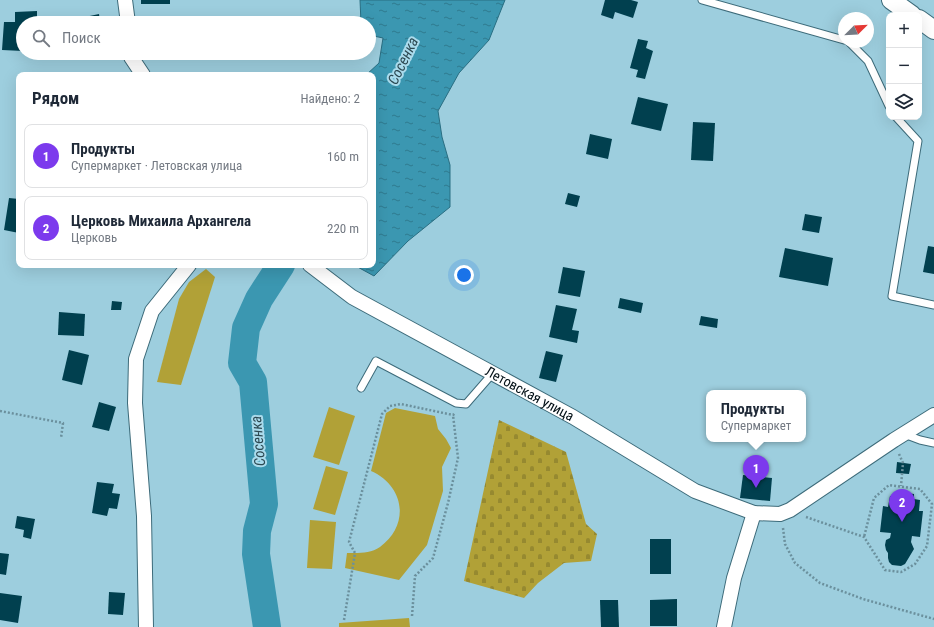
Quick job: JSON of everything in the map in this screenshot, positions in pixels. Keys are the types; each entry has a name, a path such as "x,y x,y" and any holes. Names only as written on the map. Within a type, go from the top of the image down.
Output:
{"street":[{"path":"125,0 127,16"},
{"path":"891,0 908,12"},
{"path":"922,22 934,30"},
{"path":"133,60 141,72"},
{"path":"146,627 144,516 135,403 136,359 152,311 187,268"},
{"name":"Летовская улица","path":"314,268 352,297 573,417 695,491 754,513 785,512"},
{"path":"785,512 934,415"},
{"path":"724,627 734,578 754,513"}],"lane":[{"path":"702,0 838,38"},
{"path":"856,48 868,61 886,100"},
{"path":"899,120 918,141 892,296 934,304"},
{"path":"361,388 376,361 456,403 466,404 492,373"},
{"path":"899,437 934,443"}],"path":[{"path":"344,620 355,553 349,542 382,414 390,406 401,404 453,416"},
{"path":"412,616 415,576 434,558 448,503 458,458 453,416 463,404"},
{"path":"0,411 63,424 61,438"},
{"path":"899,437 904,463 901,486"},
{"path":"864,537 874,498 889,485 920,489 932,504 927,546 915,564 901,572 885,570 864,537 785,512 785,544 795,563 820,583 863,599 934,619"}],"green space":[{"path":"206,269 215,277 181,385 157,382 179,299 189,282"},
{"path":"329,407 355,416 339,465 313,457"},
{"path":"395,408 435,416 438,429 451,448 442,467 443,491 427,545 399,580 345,568 347,553 364,553 380,547 390,538 396,528 400,506 397,496 391,486 371,471 386,413"},
{"path":"499,420 566,452 586,524 597,534 591,561 564,563 538,583 524,598 464,581"},
{"path":"326,466 348,472 335,515 313,509"},
{"path":"310,520 336,522 332,569 307,568"},
{"path":"409,618 410,627 339,627 339,623"}],"water":[{"path":"360,0 505,0 489,40 459,73 438,111 442,137 450,165 450,207 408,241 374,276 359,268 376,268 376,72 369,72 379,63 383,38 376,36 376,16 361,16"}],"building":[{"path":"141,0 170,0 170,4 141,4"},
{"path":"605,0 631,0 638,2 633,18 615,12 613,19 601,15"},
{"path":"37,11 37,16 16,16 16,51 2,50 4,22 15,22 15,12"},
{"path":"638,39 648,41 646,48 653,51 645,79 636,77 638,70 630,68"},
{"path":"638,97 668,104 661,131 631,124"},
{"path":"693,122 715,123 713,161 691,160"},
{"path":"590,134 612,139 608,159 586,154"},
{"path":"568,193 580,196 577,207 565,204"},
{"path":"9,198 16,199 16,232 4,230"},
{"path":"805,214 822,217 819,233 802,230"},
{"path":"928,246 934,247 934,274 923,272"},
{"path":"785,248 833,258 828,286 779,277"},
{"path":"563,267 585,271 580,297 558,293"},
{"path":"620,298 643,303 641,313 618,308"},
{"path":"112,301 122,302 121,310 111,310"},
{"path":"556,305 577,309 572,330 579,331 577,343 549,337"},
{"path":"59,312 85,314 84,336 58,335"},
{"path":"701,316 718,319 717,328 699,325"},
{"path":"69,350 89,355 82,385 62,380"},
{"path":"546,351 563,355 556,382 539,378"},
{"path":"99,402 116,407 109,431 92,427"},
{"path":"897,462 911,464 909,474 896,473"},
{"path":"743,475 772,478 770,501 740,498"},
{"path":"97,482 114,484 112,493 120,494 117,509 109,508 107,516 92,513"},
{"path":"898,492 914,494 914,499 920,500 919,511 923,511 920,537 912,536 911,542 914,549 905,564 901,566 892,565 889,562 885,545 886,540 890,538 891,533 880,532 883,506 888,507 890,496 897,497"},
{"path":"17,516 35,519 31,539 23,537 24,530 15,528"},
{"path":"650,539 671,539 671,574 650,574"},
{"path":"0,553 9,554 6,575 0,574"},
{"path":"109,592 125,593 123,615 108,614"},
{"path":"0,593 22,596 18,623 0,620"},
{"path":"677,599 677,626 650,626 650,600"},
{"path":"600,600 618,600 619,627 601,627"}],"waterway":[{"name":"Сосенка","path":"267,627 256,554 257,531 264,504 253,382 242,363 246,328 259,299 279,268"}],"place":[{"name":"Продукты","path":"756,488"},
{"name":"Церковь Михаила Архангела","path":"902,522"}]}
